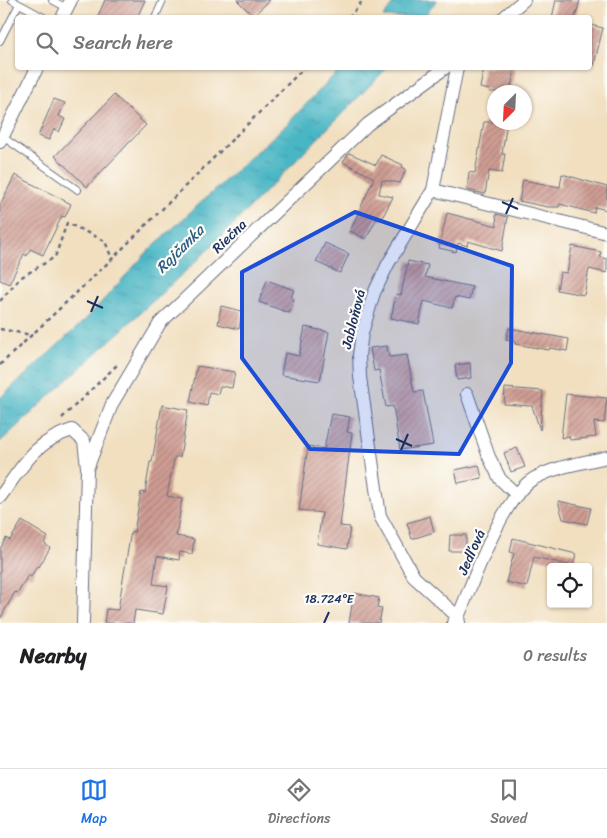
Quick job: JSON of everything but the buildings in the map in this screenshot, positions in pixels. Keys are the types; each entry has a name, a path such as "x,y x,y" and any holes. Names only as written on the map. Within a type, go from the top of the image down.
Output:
{"street":[{"path":"506,15 524,0"},
{"path":"1,139 36,70"},
{"name":"Riečna","path":"87,469 112,404 160,323 368,124 442,70"},
{"name":"Jabloňová","path":"457,70 433,190 388,264 374,292 362,333 359,354 360,377 380,516 414,577 457,621"},
{"path":"433,190 607,233"},
{"path":"468,394 489,457 500,479 517,495"},
{"name":"Riečna","path":"0,497 31,456 52,437 72,430 84,441 87,469 83,623"},
{"name":"Jedľová","path":"457,621 503,515 517,495 532,480 559,468 607,457"}],"lane":[{"path":"12,0 39,15"},
{"path":"52,0 66,9"},
{"path":"156,15 163,0"},
{"path":"0,41 19,4"},
{"path":"1,139 78,190"}],"path":[{"path":"351,15 363,0"},
{"path":"0,366 112,259 302,70"},
{"path":"0,301 20,278 55,256 67,223 105,241 112,259"},
{"path":"0,328 32,335"},
{"path":"56,424 125,357"}],"highlighted area":[{"path":"355,212 512,266 511,363 459,454 310,449 242,358 242,272"}],"water":[{"path":"396,0 437,0 426,15 385,15"},
{"name":"Rajčanka","path":"339,70 385,70 204,254 0,442 0,398 85,320 150,249 287,124"}]}
